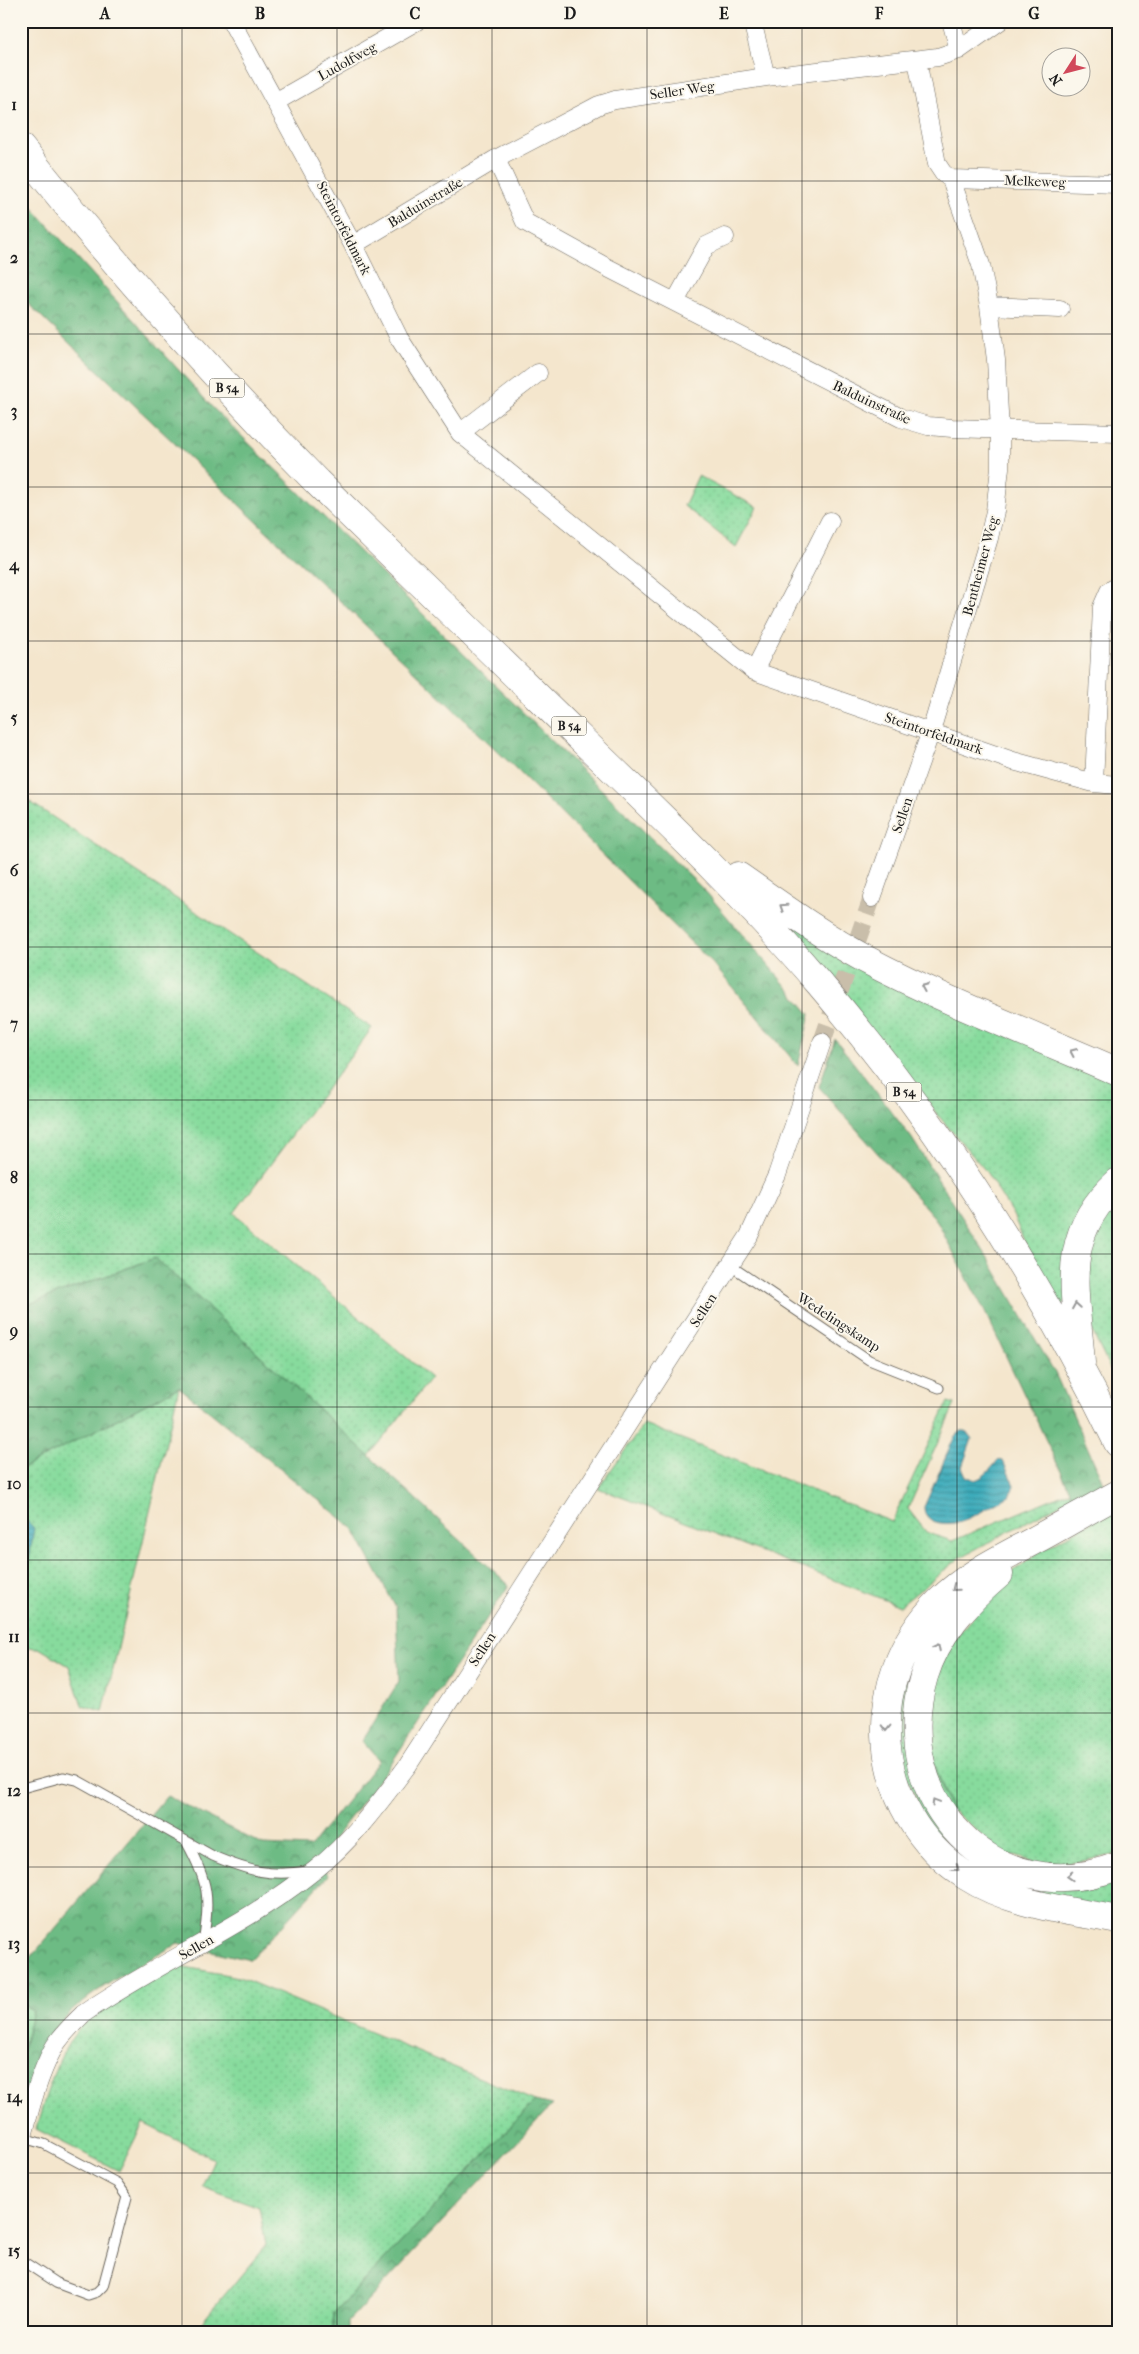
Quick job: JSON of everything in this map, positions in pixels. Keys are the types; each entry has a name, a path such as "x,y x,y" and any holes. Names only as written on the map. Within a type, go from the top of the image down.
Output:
{"highway":[{"name":"B 54","path":"21,148 124,274 263,426 338,502 688,841 736,890 818,982 932,1128 1018,1259 1082,1372 1115,1437"},
{"path":"688,841 818,931 865,958 901,977 1118,1072"},
{"path":"1082,1372 1073,1281 1077,1246 1091,1214 1118,1182"},
{"path":"1118,1494 971,1574 941,1599 914,1632 895,1670 888,1695 886,1737 890,1768 900,1798 914,1824 941,1856 966,1876 997,1892 1018,1899 1118,1920"},
{"path":"1042,1537 982,1588 963,1608 937,1646 924,1675 918,1704 915,1730 920,1766 929,1792 943,1815 966,1840 992,1859 1025,1872 1051,1876 1086,1875 1118,1866"}],"street":[{"name":"Steintorfeldmark","path":"232,21 354,245 399,338 460,433 754,671 1013,761 1094,783 1118,785"},
{"name":"Ludolfweg","path":"276,101 417,21"},
{"path":"752,21 766,77"},
{"path":"951,21 959,50"},
{"path":"917,60 938,57 959,50 1000,21"},
{"name":"Seller Weg","path":"599,105 614,100 766,77 917,60"},
{"name":"Bentheimer Weg","path":"917,60 937,164 943,173 951,179 981,265 996,360 1000,430 1000,468 995,511 989,538 931,731"},
{"name":"Balduinstraße","path":"354,245 496,159 599,105"},
{"name":"Balduinstraße","path":"496,159 525,222 608,268 901,418 928,426 1118,433"},
{"name":"Melkeweg","path":"951,179 1118,184"},
{"path":"675,302 706,246 725,238"},
{"path":"988,306 1060,309"},
{"path":"460,433 538,373"},
{"path":"754,671 830,521"},
{"path":"1094,783 1102,607 1109,591 1118,586"},
{"name":"Sellen","path":"872,898 931,731"},
{"name":"Sellen","path":"22,2142 53,2048 83,2014 100,2002 271,1901 316,1870 374,1809 408,1765 731,1266 765,1206 822,1042"}],"lane":[{"name":"Wedelingskamp","path":"731,1266 869,1360 939,1388"},
{"path":"26,1787 63,1777 76,1780 187,1842 233,1864 268,1874 283,1875 316,1870"},
{"path":"187,1842 201,1869 208,1895 208,1915 203,1942"},
{"path":"21,2260 56,2283 88,2295 97,2292 103,2286 127,2197 117,2183 44,2144 22,2142"}],"green space":[{"path":"21,195 212,407 706,892 810,1014 798,1066 713,964 512,765 21,297"},
{"path":"698,476 757,507 736,547 684,506"},
{"path":"21,796 372,1028 234,1213 431,1378 369,1456 155,1258 21,1307"},
{"path":"775,912 1118,1080 1118,1172 1062,1310 1025,1243 1013,1215 985,1170 942,1120"},
{"path":"835,1039 911,1137 988,1258 1055,1373 1104,1485 1073,1497 983,1308 935,1218 819,1087"},
{"path":"1118,1195 1118,1385 1088,1319 1088,1243"},
{"path":"155,1258 509,1585 390,1765 318,1860 328,1876 250,1960 178,1943 113,1981 82,2002 56,2028 45,2047 21,2120 21,2056 33,2011 21,2002 21,1969 167,1796 263,1845 310,1847 379,1761 362,1741 399,1681 396,1608 353,1528 179,1387 21,1469 21,1307"},
{"path":"179,1387 103,1712 82,1706 69,1666 39,1648 21,1647 21,1469"},
{"path":"948,1402 955,1404 908,1509 927,1533 952,1541 1070,1491 1073,1497 961,1557 900,1606 598,1488 644,1424 892,1522"},
{"path":"1115,1508 1118,1512 1118,1854 1051,1867 1000,1852 948,1806 925,1733 945,1649 1012,1572 1039,1552"},
{"path":"964,1592 909,1699 969,1854 1118,1875 1118,1911 1058,1899 983,1875 930,1829 899,1761 901,1683"},
{"path":"174,1965 239,1977 535,2101 334,2313 332,2333 193,2333 266,2245 259,2207 202,2186 214,2159 143,2123 119,2171 36,2129 58,2063 75,2033 108,2002"},
{"path":"21,2002 33,2011 21,2056"},
{"path":"535,2101 552,2105 348,2322 348,2333 332,2333 334,2313"}],"water":[{"path":"961,1431 966,1431 972,1439 962,1467 966,1476 975,1480 979,1479 998,1460 1003,1461 1014,1485 1011,1495 974,1516 954,1523 939,1523 927,1516 924,1507 954,1438"},
{"path":"21,1515 34,1528 27,1573 21,1580"}],"tunnel":[{"path":"822,1042 872,898"}]}
